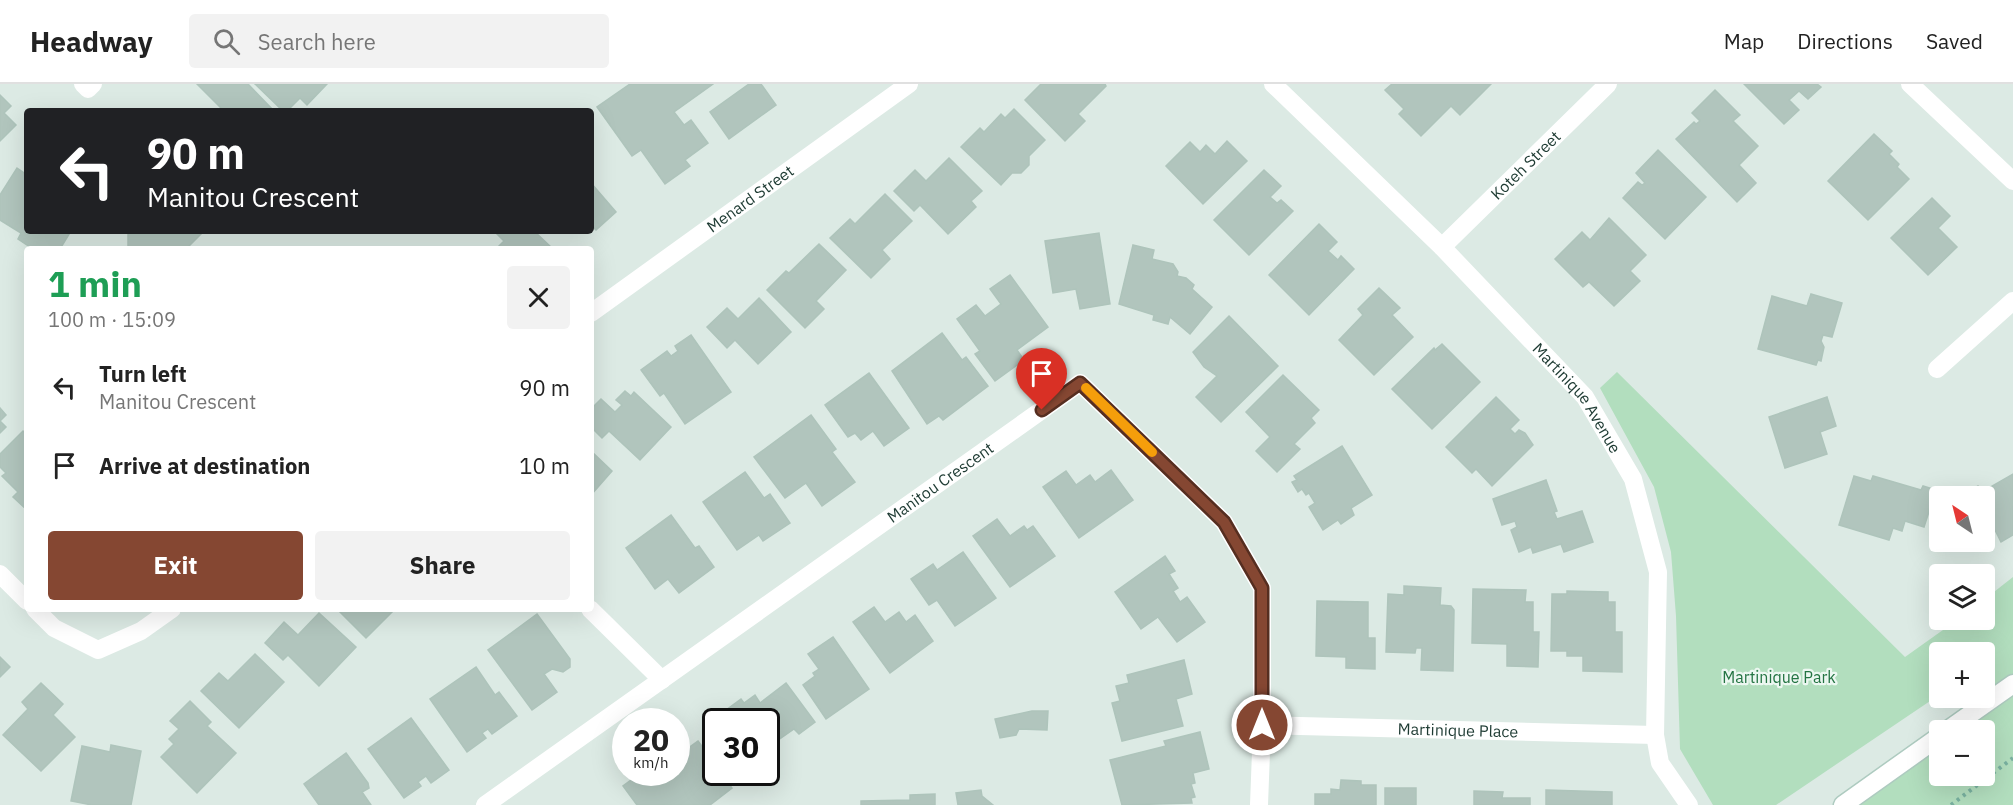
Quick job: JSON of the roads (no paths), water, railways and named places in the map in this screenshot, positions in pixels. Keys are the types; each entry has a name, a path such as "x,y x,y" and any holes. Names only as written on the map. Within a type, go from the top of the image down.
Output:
{"street":[{"path":"83,84 88,89 93,84"},
{"name":"Menard Street","path":"594,311 909,84"},
{"name":"Martinique Avenue","path":"1273,84 1442,247 1585,397 1633,479 1658,572 1655,735 1660,763 1689,805"},
{"name":"Koteh Street","path":"1442,247 1608,84"},
{"path":"1910,84 2013,181"},
{"path":"1937,369 2013,301"},
{"name":"Manitou Crescent","path":"484,805 1080,383 1224,522 1262,588 1262,725 1259,805"},
{"path":"0,574 24,598"},
{"path":"38,612 54,628 98,650 141,631 168,612"},
{"path":"593,612 662,680"},
{"path":"1962,720 2013,684"},
{"name":"Martinique Place","path":"1262,725 1655,735"},
{"path":"1843,805 1929,744"}],"park label":[{"name":"Martinique Park","path":"1779,677"}]}
